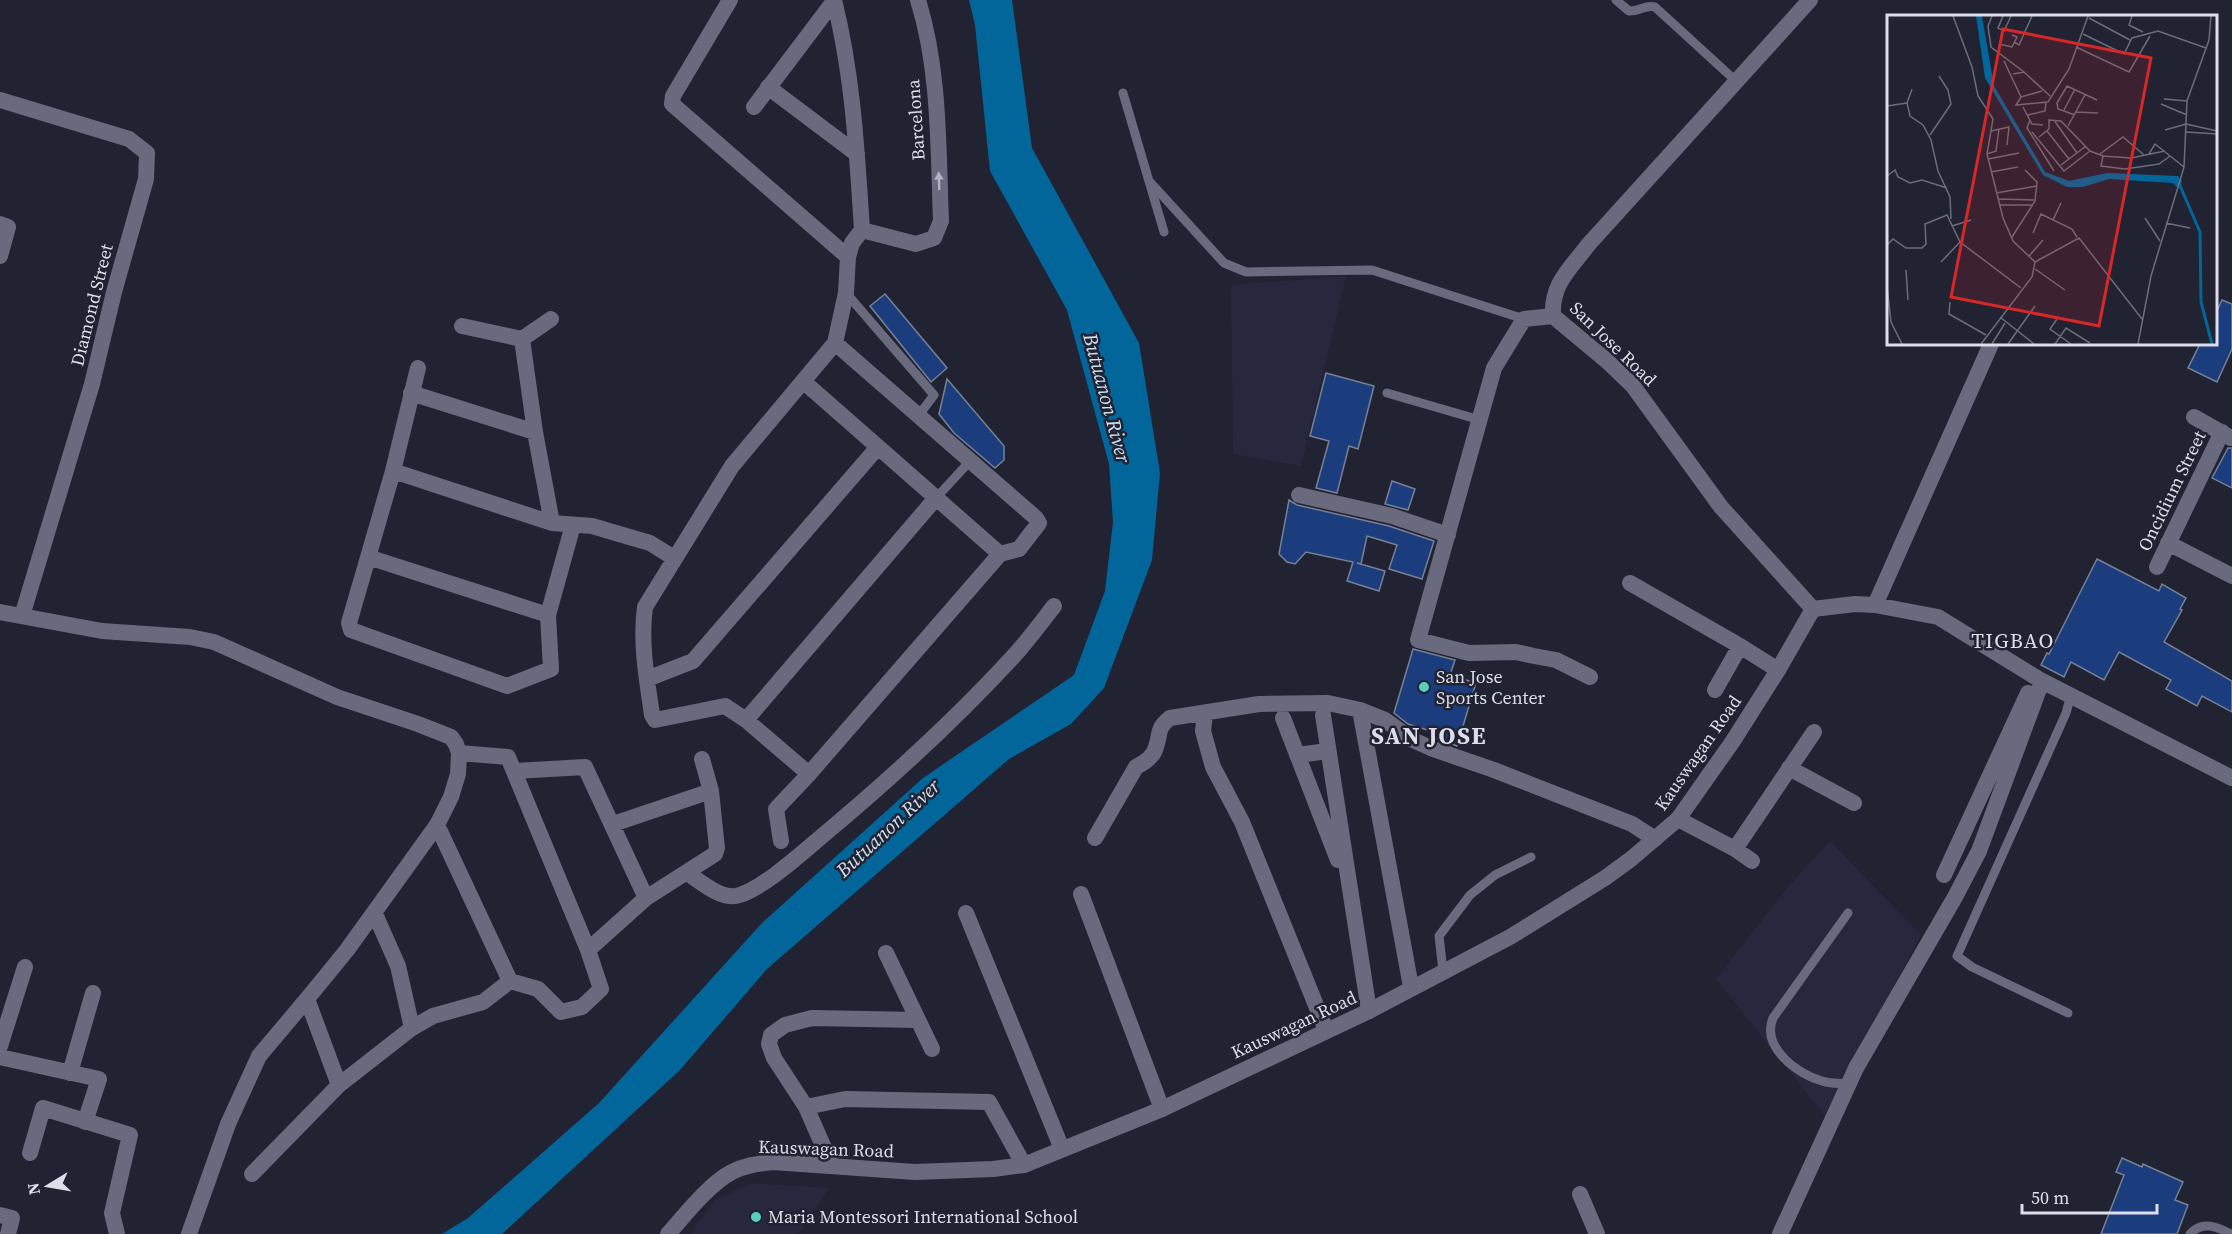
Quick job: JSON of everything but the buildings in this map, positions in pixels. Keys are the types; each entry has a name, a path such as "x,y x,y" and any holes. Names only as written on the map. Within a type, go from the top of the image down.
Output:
{"street":[{"path":"730,0 673,96 672,104 848,257"},
{"name":"Barcelona","path":"862,230 916,244 934,238 941,221 936,104 927,34 918,0"},
{"name":"San Jose Road","path":"1810,0 1582,253 1557,286 1552,301 1553,316 1634,386 1721,507 1813,609"},
{"path":"754,107 834,1"},
{"path":"809,774 746,720 722,706 655,720 652,715 647,679 642,626 645,606 732,466 836,343 846,292 848,257 852,243 862,230 857,154 846,61 834,1"},
{"path":"768,87 857,154"},
{"name":"Diamond Street","path":"0,100 129,139 147,153 146,179 114,292 92,384 22,616"},
{"path":"0,224 8,227 0,256"},
{"path":"1553,316 1524,319 1494,368 1418,640 1469,653 1516,652 1556,660 1590,676"},
{"path":"462,326 522,339 551,319"},
{"path":"522,339 535,432 552,523"},
{"path":"781,841 776,809 1000,554 1019,549 1039,523 971,460 836,343"},
{"path":"1875,605 1991,345"},
{"path":"418,368 393,471 349,622 351,630 507,686 551,669 548,615 573,525"},
{"path":"804,382 1000,554"},
{"path":"411,393 535,432"},
{"name":"Oncidium Street","path":"2157,567 2227,435 2194,417"},
{"path":"647,679 693,661 878,447"},
{"path":"393,471 552,523 592,526 650,543 674,558"},
{"path":"1299,495 1392,516 1448,535"},
{"path":"746,720 936,498"},
{"path":"2168,543 2232,576"},
{"path":"368,557 548,615"},
{"path":"1630,583 1778,670"},
{"path":"1813,609 1855,604 1875,605 1938,617 2039,678 2232,778"},
{"path":"687,873 725,896 735,896 757,886 802,853 927,744 1012,658 1054,606"},
{"name":"Kauswagan Road","path":"668,1234 699,1199 730,1173 752,1164 773,1162 934,1172 1024,1165 1162,1109 1370,1011 1411,987 1510,937 1605,878 1678,819 1733,741 1813,609"},
{"path":"0,612 102,631 190,637 214,642 337,697 451,737 459,753 458,774 451,797 437,825 375,914 259,1056 228,1124 189,1234"},
{"path":"1715,690 1740,646"},
{"path":"1944,875 2039,678"},
{"path":"1780,1234 1856,1068 1955,897 1979,851 2039,678"},
{"path":"1095,838 1136,768 1145,762 1156,749 1160,728 1170,718 1259,704 1328,703 1360,710 1385,720 1413,740 1433,749 1494,770 1632,824 1655,839"},
{"path":"1360,710 1411,987"},
{"path":"1205,713 1203,730 1213,767 1242,822 1326,1030"},
{"path":"1323,715 1370,1011"},
{"path":"1283,718 1350,892"},
{"path":"1735,849 1814,732"},
{"path":"1297,754 1328,751"},
{"path":"437,825 510,981 538,989 561,1012 582,1007 601,989 588,950 515,771 508,757 459,753"},
{"path":"588,950 646,898 715,854 717,848 711,790 702,759"},
{"path":"515,771 585,767 646,898"},
{"path":"1789,768 1854,803"},
{"path":"613,824 711,790"},
{"path":"1678,819 1735,849 1752,861"},
{"path":"1081,894 1162,1109"},
{"path":"966,913 1062,1149"},
{"path":"375,914 398,966 412,1028"},
{"path":"886,953 932,1049"},
{"path":"0,1046 25,967"},
{"path":"252,1174 339,1085 412,1028 434,1016 483,1002 510,981"},
{"path":"70,1073 93,993"},
{"path":"307,999 339,1085"},
{"path":"832,1166 806,1107 774,1058 769,1044 771,1035 784,1025 812,1018 918,1020"},
{"path":"0,1057 99,1079 85,1122"},
{"path":"806,1107 845,1099 989,1102 1024,1165"},
{"path":"30,1153 43,1108 130,1135 112,1213 117,1234"},
{"path":"1580,1194 1597,1234"}],"lane":[{"path":"1616,0 1629,11 1647,6 1655,7 1737,82"},
{"path":"1123,93 1164,232"},
{"path":"1149,182 1224,263 1246,272 1372,270 1524,319"},
{"path":"846,292 934,395 919,415"},
{"path":"1388,393 1480,420"},
{"path":"936,498 971,460"},
{"path":"2068,1013 1972,967 1957,956 2066,713 2071,695"},
{"path":"1443,971 1439,936 1470,895 1495,875 1531,857"},
{"path":"1848,914 1773,1018 1770,1027 1772,1039 1781,1055 1802,1073 1823,1082 1850,1084"},
{"path":"2190,1234 2196,1228 2208,1225 2231,1234"}],"shaded area":[{"path":"1346,276 1301,466 1233,454 1231,285"},
{"path":"1830,841 1921,935 1825,1116 1716,979 1787,888"},
{"name":"Maria Montessori International School","path":"750,1183 829,1188 798,1234 690,1234 715,1200"}],"water":[{"name":"Butuanon River","path":"969,0 1012,0 1032,148 1139,343 1160,473 1152,560 1104,688 1071,724 1009,759 767,969 680,1070 502,1234 442,1234 468,1218 599,1103 762,923 923,778 1074,675 1105,591 1113,522 1109,464 1067,310 990,171 975,25"}],"place":[{"name":"San Jose Sports Center","path":"1424,687"},
{"name":"Maria Montessori International School","path":"756,1217"}],"district":[{"name":"TIGBAO","path":"2013,641"},
{"name":"SAN JOSE","path":"1429,736"}]}
